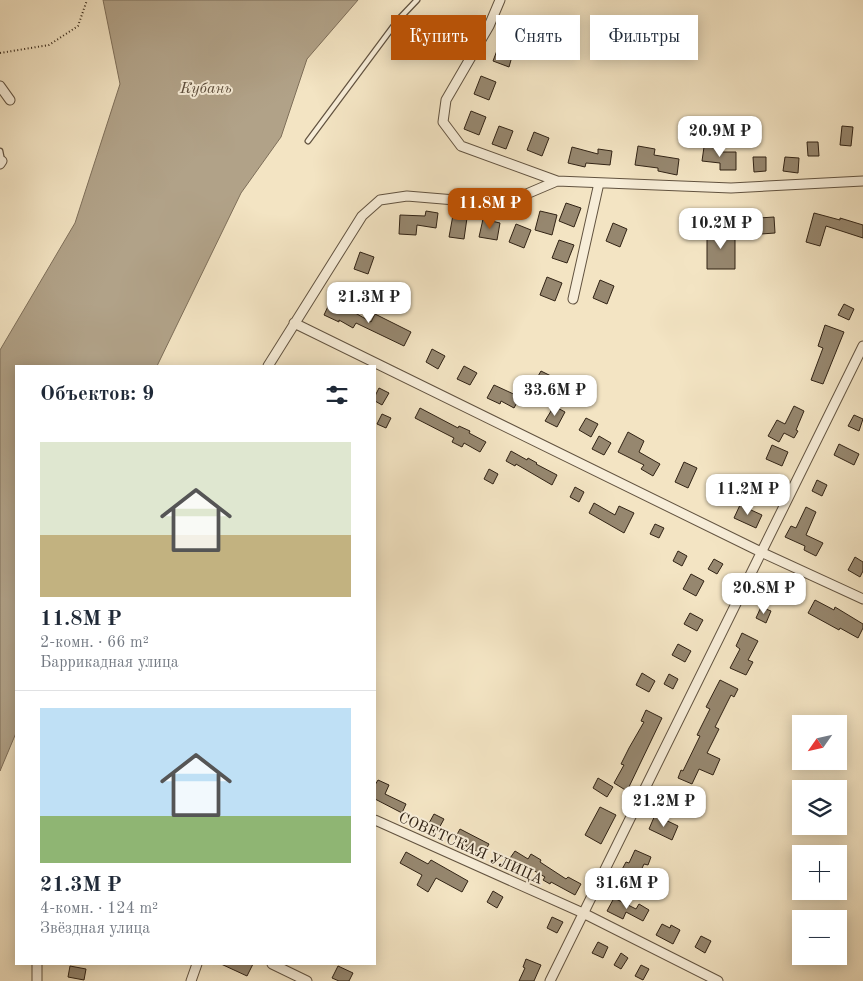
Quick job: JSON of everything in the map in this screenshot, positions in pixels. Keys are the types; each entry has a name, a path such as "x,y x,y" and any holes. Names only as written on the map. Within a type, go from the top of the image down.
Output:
{"street":[{"path":"500,0 489,26 446,100 443,122 461,146 557,181 730,188 863,180"},
{"path":"0,86 10,100"},
{"path":"269,365 362,216 380,200 407,196 503,204 557,181"},
{"path":"573,299 599,183"},
{"path":"294,323 763,553 863,599"},
{"path":"550,981 861,359 863,346"},
{"name":"СОВЕТСКАЯ УЛИЦА","path":"376,820 583,913 718,981"},
{"path":"37,965 37,981"},
{"path":"191,981 197,965"},
{"path":"274,965 307,981"}],"lane":[{"path":"308,141 398,20 417,0"},
{"path":"0,151 1,163"}],"path":[{"path":"0,53 49,45 78,26 87,0"}],"water":[{"name":"Кубань","path":"103,0 358,0 307,59 281,137 241,193 157,365 15,365 15,735 0,771 0,350 75,223 120,84"}],"building":[{"path":"496,53 496,60 511,60 509,67 493,61"},
{"path":"481,76 496,82 489,100 474,94"},
{"path":"471,111 486,117 479,135 464,129"},
{"path":"499,126 513,131 506,149 492,144"},
{"path":"842,126 853,127 851,146 840,145"},
{"path":"534,132 549,138 542,156 527,150"},
{"path":"807,142 818,142 819,156 808,156"},
{"path":"638,146 655,149 654,155 679,159 677,175 658,171 658,168 635,165"},
{"path":"572,147 598,154 598,149 612,151 610,165 586,163 585,167 568,163"},
{"path":"704,147 718,148 718,152 736,152 736,170 720,170 720,163 702,161"},
{"path":"753,157 766,157 766,171 754,172"},
{"path":"785,157 799,158 798,173 783,171"},
{"path":"566,203 581,208 574,227 559,221"},
{"path":"426,211 438,213 436,228 417,225 416,235 399,234 400,215 425,216"},
{"path":"540,211 557,215 552,235 535,230"},
{"path":"814,213 863,225 863,238 826,226 820,246 806,242"},
{"path":"453,215 467,218 464,239 449,237"},
{"path":"774,217 775,233 761,234 759,218"},
{"path":"483,219 500,223 497,240 479,237"},
{"path":"613,223 627,229 620,247 606,241"},
{"path":"516,224 531,230 524,248 509,242"},
{"path":"707,230 735,230 735,269 707,269"},
{"path":"559,240 574,245 567,263 552,258"},
{"path":"360,252 374,257 368,274 354,269"},
{"path":"547,277 562,283 555,301 540,295"},
{"path":"600,280 614,286 607,304 593,298"},
{"path":"330,302 350,310 371,322 375,314 411,332 404,346 356,323 353,328 339,320 339,322 324,315"},
{"path":"844,304 854,309 849,320 838,315"},
{"path":"825,325 844,332 823,384 811,380 823,348 818,346"},
{"path":"432,349 445,356 438,369 426,362"},
{"path":"464,366 477,373 470,385 457,379"},
{"path":"541,371 553,377 546,390 534,383"},
{"path":"494,385 520,397 514,408 501,401 500,404 487,398"},
{"path":"379,388 389,393 382,405 376,402 376,394"},
{"path":"554,406 565,412 557,427 545,421"},
{"path":"794,406 804,411 794,438 784,433 779,442 768,436 777,420 785,424"},
{"path":"420,408 458,428 459,426 470,431 469,433 486,442 480,452 464,443 462,447 452,442 454,438 415,418"},
{"path":"382,414 391,418 386,428 377,424"},
{"path":"854,415 863,419 859,431 848,426"},
{"path":"586,418 598,424 591,437 579,430"},
{"path":"628,432 644,441 639,452 660,464 653,476 641,469 644,465 618,452"},
{"path":"599,436 611,443 604,455 592,449"},
{"path":"839,444 859,454 854,465 834,455"},
{"path":"772,445 788,452 782,466 766,459"},
{"path":"511,451 527,460 528,458 557,475 552,485 516,464 515,466 506,461"},
{"path":"684,462 697,468 688,488 675,482"},
{"path":"489,469 498,474 493,484 484,479"},
{"path":"817,480 827,485 822,496 812,491"},
{"path":"575,487 584,492 579,502 570,497"},
{"path":"594,503 615,515 619,506 634,513 624,533 589,513"},
{"path":"740,505 762,515 756,528 734,518"},
{"path":"806,507 816,512 806,535 823,543 816,556 804,550 805,546 785,537 791,526 796,528"},
{"path":"655,524 664,528 659,538 650,534"},
{"path":"678,551 687,556 682,566 673,561"},
{"path":"855,557 863,562 863,571 860,577 848,570"},
{"path":"714,559 723,564 717,574 708,569"},
{"path":"691,574 704,581 696,596 683,589"},
{"path":"775,585 786,590 781,601 770,597"},
{"path":"815,600 834,610 835,607 863,624 858,638 808,613"},
{"path":"761,607 771,611 766,623 756,618"},
{"path":"690,613 703,620 697,631 684,624"},
{"path":"742,633 758,641 748,660 753,662 746,675 730,668 740,649 736,646"},
{"path":"678,644 691,651 685,662 672,655"},
{"path":"642,673 655,681 649,692 636,685"},
{"path":"669,674 678,679 673,689 664,684"},
{"path":"720,680 738,689 734,697 731,695 715,727 719,729 707,753 720,759 713,775 699,769 692,784 678,778 700,736 697,735 710,709 706,707"},
{"path":"646,710 662,718 627,791 614,783 624,765 621,764 644,722 641,721"},
{"path":"598,778 613,787 607,797 593,788"},
{"path":"378,780 389,785 385,794 406,804 402,813 376,800 376,783"},
{"path":"669,789 685,797 678,810 662,803"},
{"path":"600,807 616,815 601,844 585,835"},
{"path":"434,814 444,819 438,830 428,825"},
{"path":"655,815 678,826 672,840 649,829"},
{"path":"460,829 489,844 483,855 454,840"},
{"path":"635,850 651,857 648,865 644,864 635,883 619,875 626,862 629,863"},
{"path":"515,851 528,859 531,854 566,879 568,877 581,884 575,895 551,882 550,884 543,880 545,877 517,861 515,865 508,861"},
{"path":"406,852 428,864 431,860 468,881 462,892 436,878 428,892 417,885 422,875 400,863"},
{"path":"493,891 503,897 497,908 487,902"},
{"path":"614,898 636,909 639,904 649,910 643,921 626,912 623,919 607,911"},
{"path":"552,917 563,922 557,933 547,928"},
{"path":"662,924 670,928 671,925 680,930 673,944 656,935"},
{"path":"701,936 711,941 705,953 695,947"},
{"path":"598,942 608,947 603,958 592,953"},
{"path":"621,953 628,958 621,969 614,965"},
{"path":"526,959 541,965 534,981 519,981 525,968 523,967"},
{"path":"223,965 252,965 247,976"},
{"path":"641,965 649,969 643,980 635,976"},
{"path":"70,966 86,969 84,980 68,977"},
{"path":"338,966 353,973 349,981 339,981 332,978"}]}
